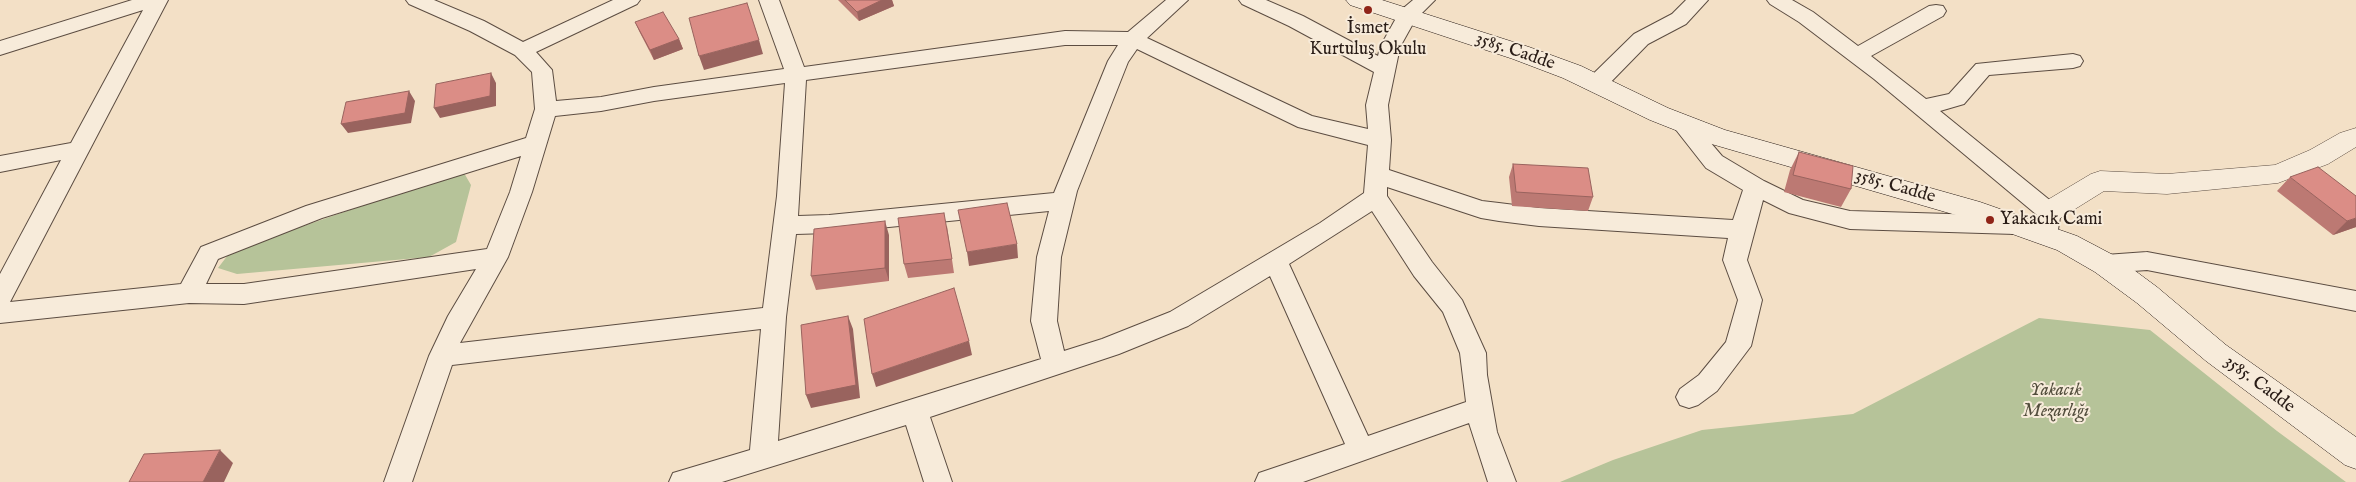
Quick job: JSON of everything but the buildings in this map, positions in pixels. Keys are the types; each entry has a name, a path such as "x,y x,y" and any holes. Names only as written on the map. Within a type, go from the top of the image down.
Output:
{"main road":[{"name":"3585. Cadde","path":"1358,0 1416,8 1596,84 1684,126 2020,225 2047,223 2066,243 2105,264 2147,295 2216,353 2356,455"},
{"path":"2047,223 2100,181 2167,184 2278,174 2318,157 2350,139 2356,138"}],"street":[{"path":"0,48 153,0"},
{"path":"0,297 158,0"},
{"path":"522,50 630,0"},
{"path":"763,457 774,317 789,196 796,74 769,0"},
{"path":"1055,366 1044,321 1049,257 1063,201 1118,61 1133,39 1178,0"},
{"path":"1249,0 1296,21 1385,69"},
{"path":"1596,84 1641,39 1680,20 1698,0"},
{"path":"1777,0 1806,17 1922,108 2047,223"},
{"path":"398,482 442,356 456,323 496,257 546,109 542,70 522,50 477,26 422,1"},
{"path":"1416,8 1390,47 1377,105 1380,140 1377,186 1423,269 1453,307 1472,353 1484,432 1502,482"},
{"path":"1856,56 1936,11"},
{"path":"546,109 601,104 654,94 1065,38 1133,39 1306,122 1380,140"},
{"path":"1922,108 1956,99 1983,69 2073,61"},
{"path":"1684,126 1714,162 1756,187 1798,207 1850,220 2020,225"},
{"path":"189,294 209,253 314,212 536,143"},
{"path":"0,164 79,150"},
{"path":"682,482 915,411 1110,348 1179,319 1275,261 1377,186 1481,209 1539,217 1689,225 1742,230"},
{"path":"1689,397 1708,383 1738,346 1750,300 1735,260 1742,230 1756,187"},
{"path":"785,225 829,224 1063,201"},
{"path":"0,313 189,294 244,294 496,257"},
{"path":"1275,261 1361,449"},
{"path":"2105,264 2146,261 2356,301"},
{"path":"442,356 774,317"},
{"path":"1269,482 1480,408"},
{"path":"915,411 938,482"}],"green space":[{"path":"460,172 464,173 471,185 456,242 429,257 237,274 218,268 231,251"},
{"name":"Yakacık Mezarlığı","path":"2039,318 2150,330 2277,431 2346,482 1560,482 1613,460 1702,430 1853,414"}],"place":[{"name":"İsmet Kurtuluş Okulu","path":"1368,10"},
{"name":"Yakacık Cami","path":"1990,220"}]}
